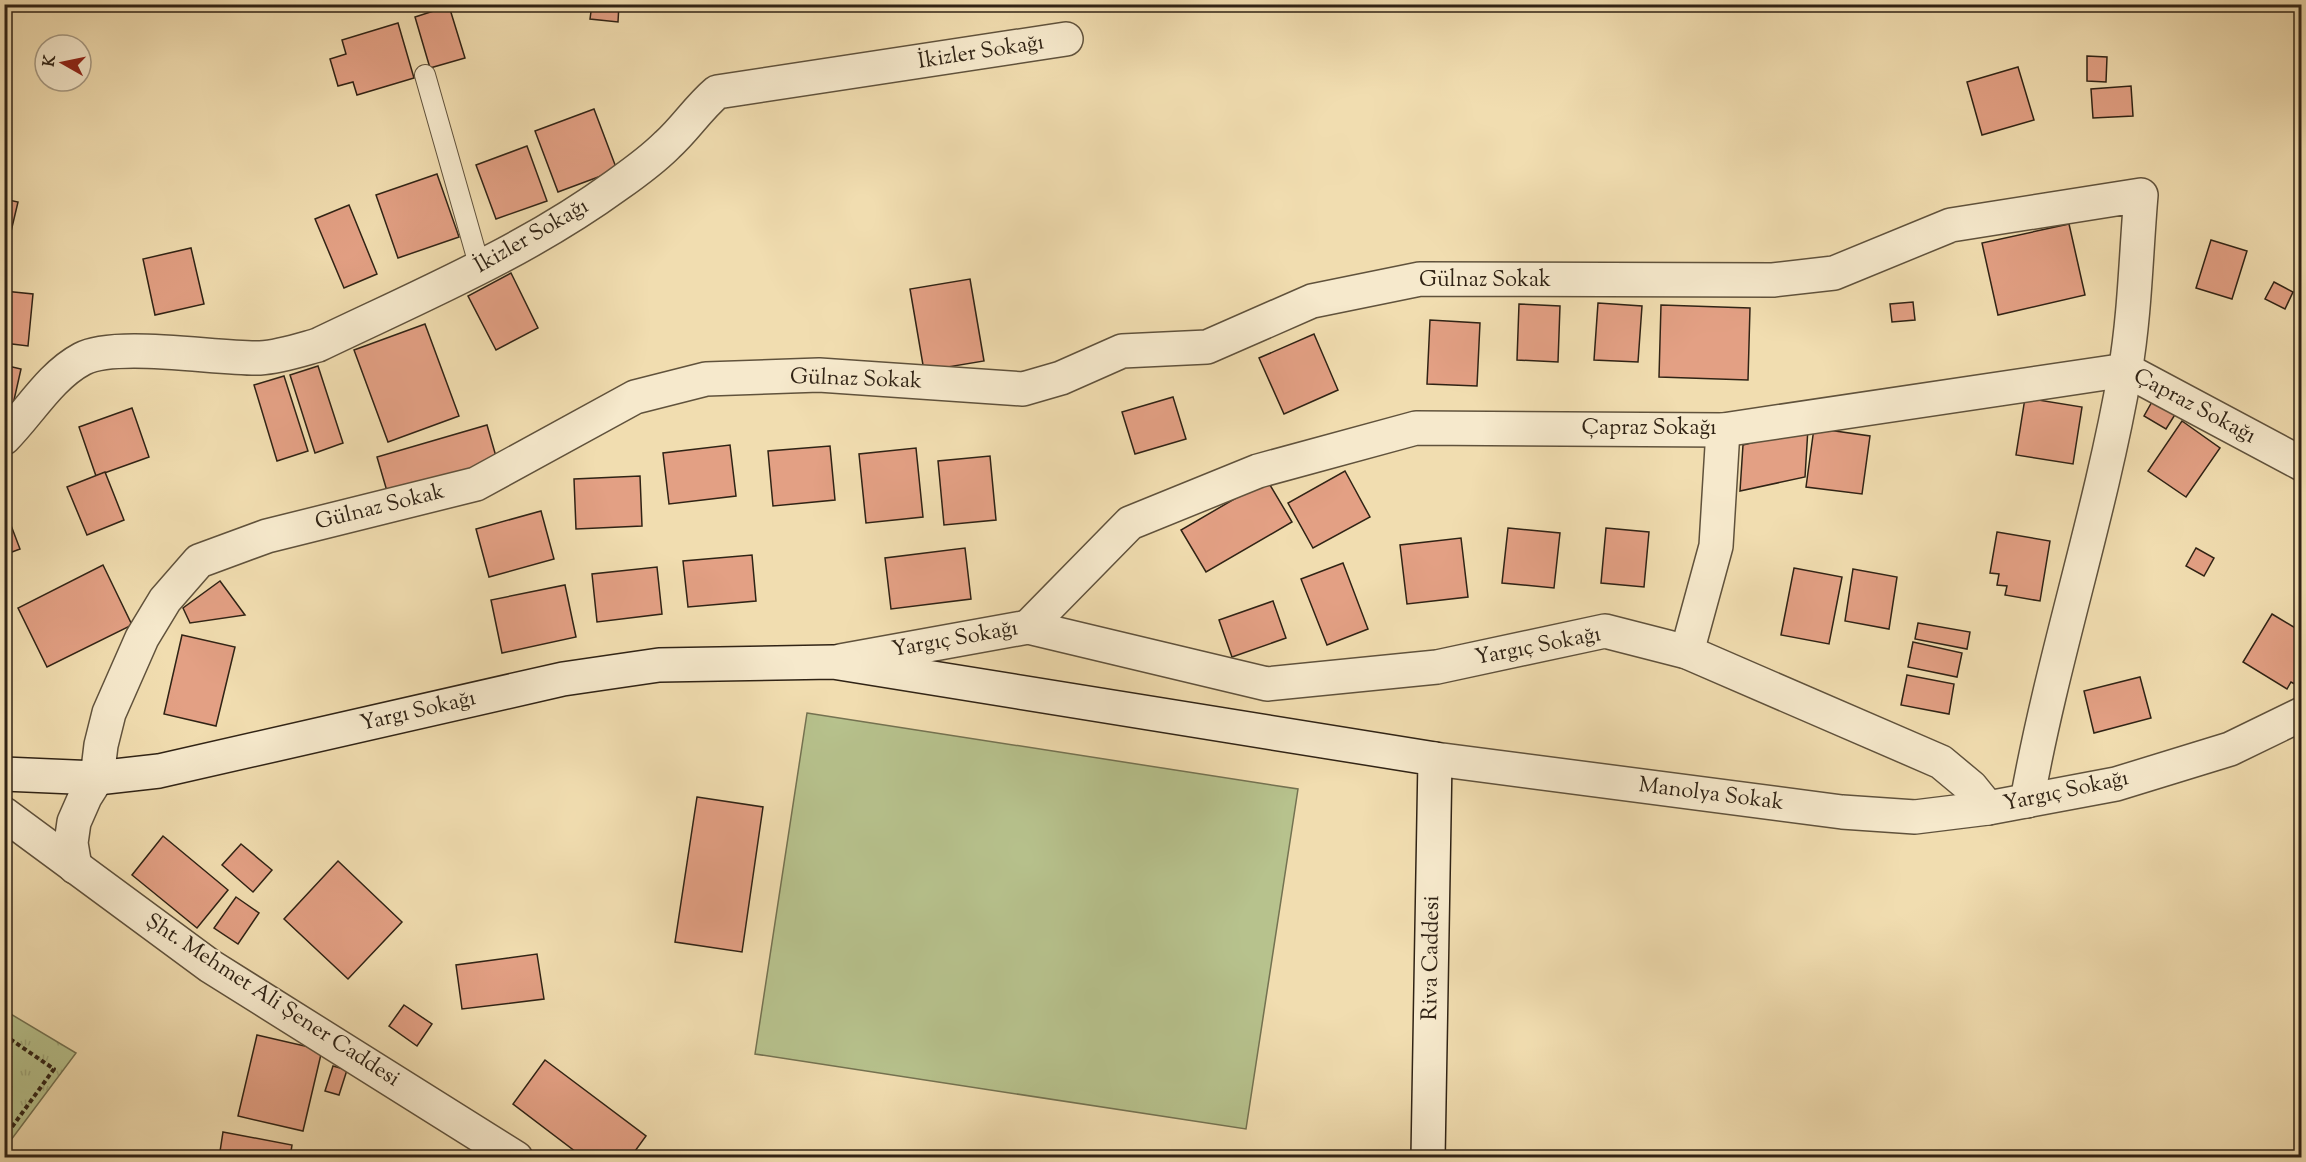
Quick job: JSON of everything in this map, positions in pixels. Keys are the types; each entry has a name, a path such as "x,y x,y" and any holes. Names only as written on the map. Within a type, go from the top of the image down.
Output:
{"street":[{"name":"İkizler Sokağı","path":"4,438 50,386 82,358 102,352 129,351 263,358 290,352 318,345 480,268 553,229 618,184 668,144 699,108 717,92 1066,39"},
{"name":"Gülnaz Sokak","path":"97,778 101,744 109,713 142,638 165,600 199,561 267,536 476,484 635,397 706,379 819,375 1023,389 1061,378 1122,351 1207,347 1312,301 1420,279 1773,280 1833,273 1951,225 2141,195 2126,370"},
{"name":"Çapraz Sokağı","path":"1029,627 1130,523 1258,471 1416,428 1723,430 2126,370 2301,464"},
{"path":"2027,801 2041,723 2079,580 2126,370"},
{"path":"1688,652 1716,546 1723,430"},
{"name":"Yargıç Sokağı","path":"833,662 1029,627 1267,684 1437,667 1605,631 1688,652 1941,762 1971,787 1988,808 2116,784 2230,749 2301,714"},
{"name":"Yargı Sokağı","path":"4,774 97,778 159,771 563,679 658,665 833,662"},
{"name":"Manolya Sokak","path":"833,662 1435,759 1842,812 1915,817 1988,808"},
{"name":"Riva Caddesi","path":"1428,1158 1435,759"},
{"path":"75,867 71,843 74,822 85,797 97,778"},
{"name":"Şht. Mehmet Ali Şener Caddesi","path":"4,814 210,966 516,1158"}],"lane":[{"path":"425,75 480,268"}],"path":[{"path":"4,1035 54,1069 4,1138"}],"green space":[{"path":"807,713 1298,789 1246,1129 755,1054"},
{"path":"4,1010 76,1053 5,1148 4,1148"}],"building":[{"path":"592,4 619,4 618,22 590,19"},
{"path":"449,6 465,58 430,68 415,17"},
{"path":"398,23 414,78 357,95 353,82 338,86 330,59 346,54 342,40"},
{"path":"2087,56 2107,57 2106,82 2087,81"},
{"path":"2018,67 2034,120 1982,135 1967,82"},
{"path":"2131,86 2133,116 2093,118 2091,89"},
{"path":"594,109 617,170 558,192 535,131"},
{"path":"527,146 547,201 496,219 476,165"},
{"path":"437,174 459,237 398,258 376,195"},
{"path":"4,199 18,202 4,261"},
{"path":"349,205 377,274 344,288 315,219"},
{"path":"2069,224 2085,295 1998,315 1982,243"},
{"path":"2211,240 2247,251 2232,299 2196,288"},
{"path":"191,248 204,304 155,315 143,259"},
{"path":"511,273 538,328 496,350 468,296"},
{"path":"970,279 984,361 924,371 910,289"},
{"path":"2274,282 2293,292 2285,309 2265,299"},
{"path":"4,291 33,294 28,346 4,343"},
{"path":"1913,302 1915,320 1892,322 1890,304"},
{"path":"1598,303 1642,306 1638,362 1594,360"},
{"path":"1519,304 1560,306 1558,362 1517,360"},
{"path":"1661,305 1750,308 1748,380 1659,377"},
{"path":"1430,320 1480,323 1477,386 1427,384"},
{"path":"425,324 459,416 388,442 354,350"},
{"path":"1314,334 1338,390 1284,414 1259,358"},
{"path":"4,365 21,369 10,418 4,417"},
{"path":"318,366 343,443 315,453 290,375"},
{"path":"284,376 308,451 277,461 254,385"},
{"path":"1173,397 1186,439 1135,454 1122,412"},
{"path":"2025,398 2082,407 2073,464 2016,455"},
{"path":"2153,400 2176,413 2166,429 2144,416"},
{"path":"132,408 149,457 96,476 79,427"},
{"path":"2182,421 2220,448 2186,497 2148,471"},
{"path":"487,425 499,467 389,498 377,457"},
{"path":"1808,428 1805,477 1740,491 1743,445"},
{"path":"1814,428 1870,436 1862,494 1806,487"},
{"path":"730,445 736,496 669,504 663,453"},
{"path":"830,446 835,500 773,506 768,451"},
{"path":"916,448 923,517 866,523 859,454"},
{"path":"990,456 996,520 944,525 938,461"},
{"path":"1345,471 1370,517 1313,548 1288,503"},
{"path":"105,472 124,520 87,535 67,487"},
{"path":"640,476 642,526 576,529 574,479"},
{"path":"1267,480 1292,522 1206,572 1181,530"},
{"path":"4,507 20,549 4,555"},
{"path":"541,511 554,559 489,577 476,529"},
{"path":"1508,528 1560,533 1554,588 1502,583"},
{"path":"1606,528 1649,532 1644,587 1601,583"},
{"path":"1997,532 2050,541 2040,601 2005,595 2007,586 1997,585 1999,574 1990,573"},
{"path":"1461,538 1468,597 1407,604 1400,545"},
{"path":"965,548 971,599 891,609 885,558"},
{"path":"2196,548 2214,558 2204,576 2186,566"},
{"path":"752,555 756,601 688,607 683,561"},
{"path":"1343,563 1368,629 1327,645 1301,579"},
{"path":"103,565 132,625 47,667 18,608"},
{"path":"657,567 662,614 597,622 592,574"},
{"path":"1794,568 1842,577 1829,644 1781,635"},
{"path":"1853,569 1897,577 1889,629 1845,621"},
{"path":"220,581 245,615 190,623 183,608"},
{"path":"565,585 576,637 502,653 491,600"},
{"path":"1273,601 1286,638 1232,657 1219,620"},
{"path":"2272,614 2302,632 2302,688 2291,682 2287,689 2243,662"},
{"path":"1918,623 1970,632 1967,649 1915,639"},
{"path":"182,635 235,647 216,726 164,714"},
{"path":"1913,642 1962,653 1957,677 1908,667"},
{"path":"1907,675 1954,684 1949,714 1901,705"},
{"path":"2140,677 2151,718 2094,733 2084,691"},
{"path":"697,797 763,807 742,952 675,942"},
{"path":"163,836 228,890 197,928 132,875"},
{"path":"241,844 272,870 253,892 222,865"},
{"path":"338,861 402,922 348,979 284,919"},
{"path":"236,897 259,913 238,944 214,928"},
{"path":"537,954 544,999 462,1009 456,965"},
{"path":"404,1005 432,1024 417,1046 389,1026"},
{"path":"257,1035 322,1050 303,1131 238,1116"},
{"path":"545,1060 646,1136 630,1158 584,1158 513,1104"},
{"path":"333,1066 347,1070 339,1095 325,1091"},
{"path":"223,1132 292,1145 290,1158 219,1158"},
{"path":"297,1151 324,1156 324,1158 296,1158"}]}
